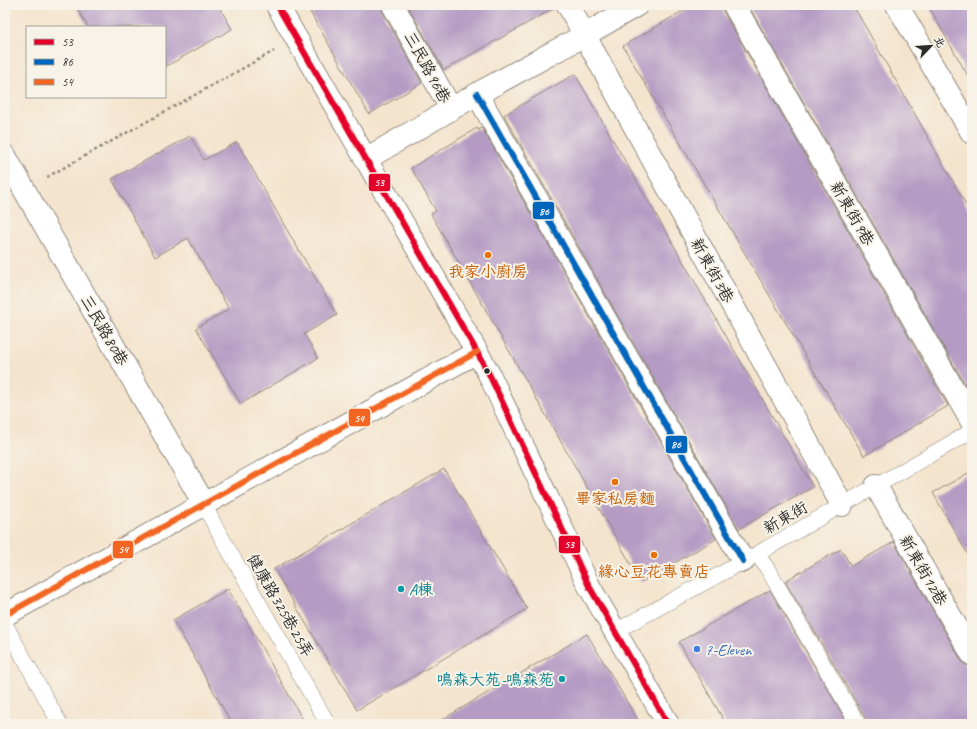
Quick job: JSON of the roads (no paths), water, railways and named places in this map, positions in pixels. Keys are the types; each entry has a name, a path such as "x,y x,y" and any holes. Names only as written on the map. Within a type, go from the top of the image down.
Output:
{"street":[{"path":"277,5 477,352 589,586 668,724"},
{"name":"三民路96巷","path":"393,5 451,109"},
{"name":"新東街3巷","path":"568,5 842,505"},
{"path":"366,159 477,94 637,5"},
{"name":"新東街9巷","path":"734,5 972,422"},
{"path":"897,5 972,132"},
{"path":"477,94 750,558"},
{"name":"三民路80巷","path":"5,156 204,504"},
{"path":"5,615 477,352"},
{"name":"新東街12巷","path":"876,486 972,654"}],"lane":[{"name":"新東街","path":"614,632 750,558 972,432"},
{"name":"健康路325巷25弄","path":"204,504 215,526 328,724"},
{"path":"750,558 767,568 858,724"},
{"path":"5,624 60,724"}],"place":[{"name":"我家小廚房","path":"488,255"},
{"name":"畢家私房麵","path":"615,482"},
{"name":"緣心豆花專賣店","path":"654,555"},
{"name":"A棟","path":"401,589"},
{"name":"7-Eleven","path":"697,649"},
{"name":"鳴森大苑-鳴森苑","path":"562,679"}]}
